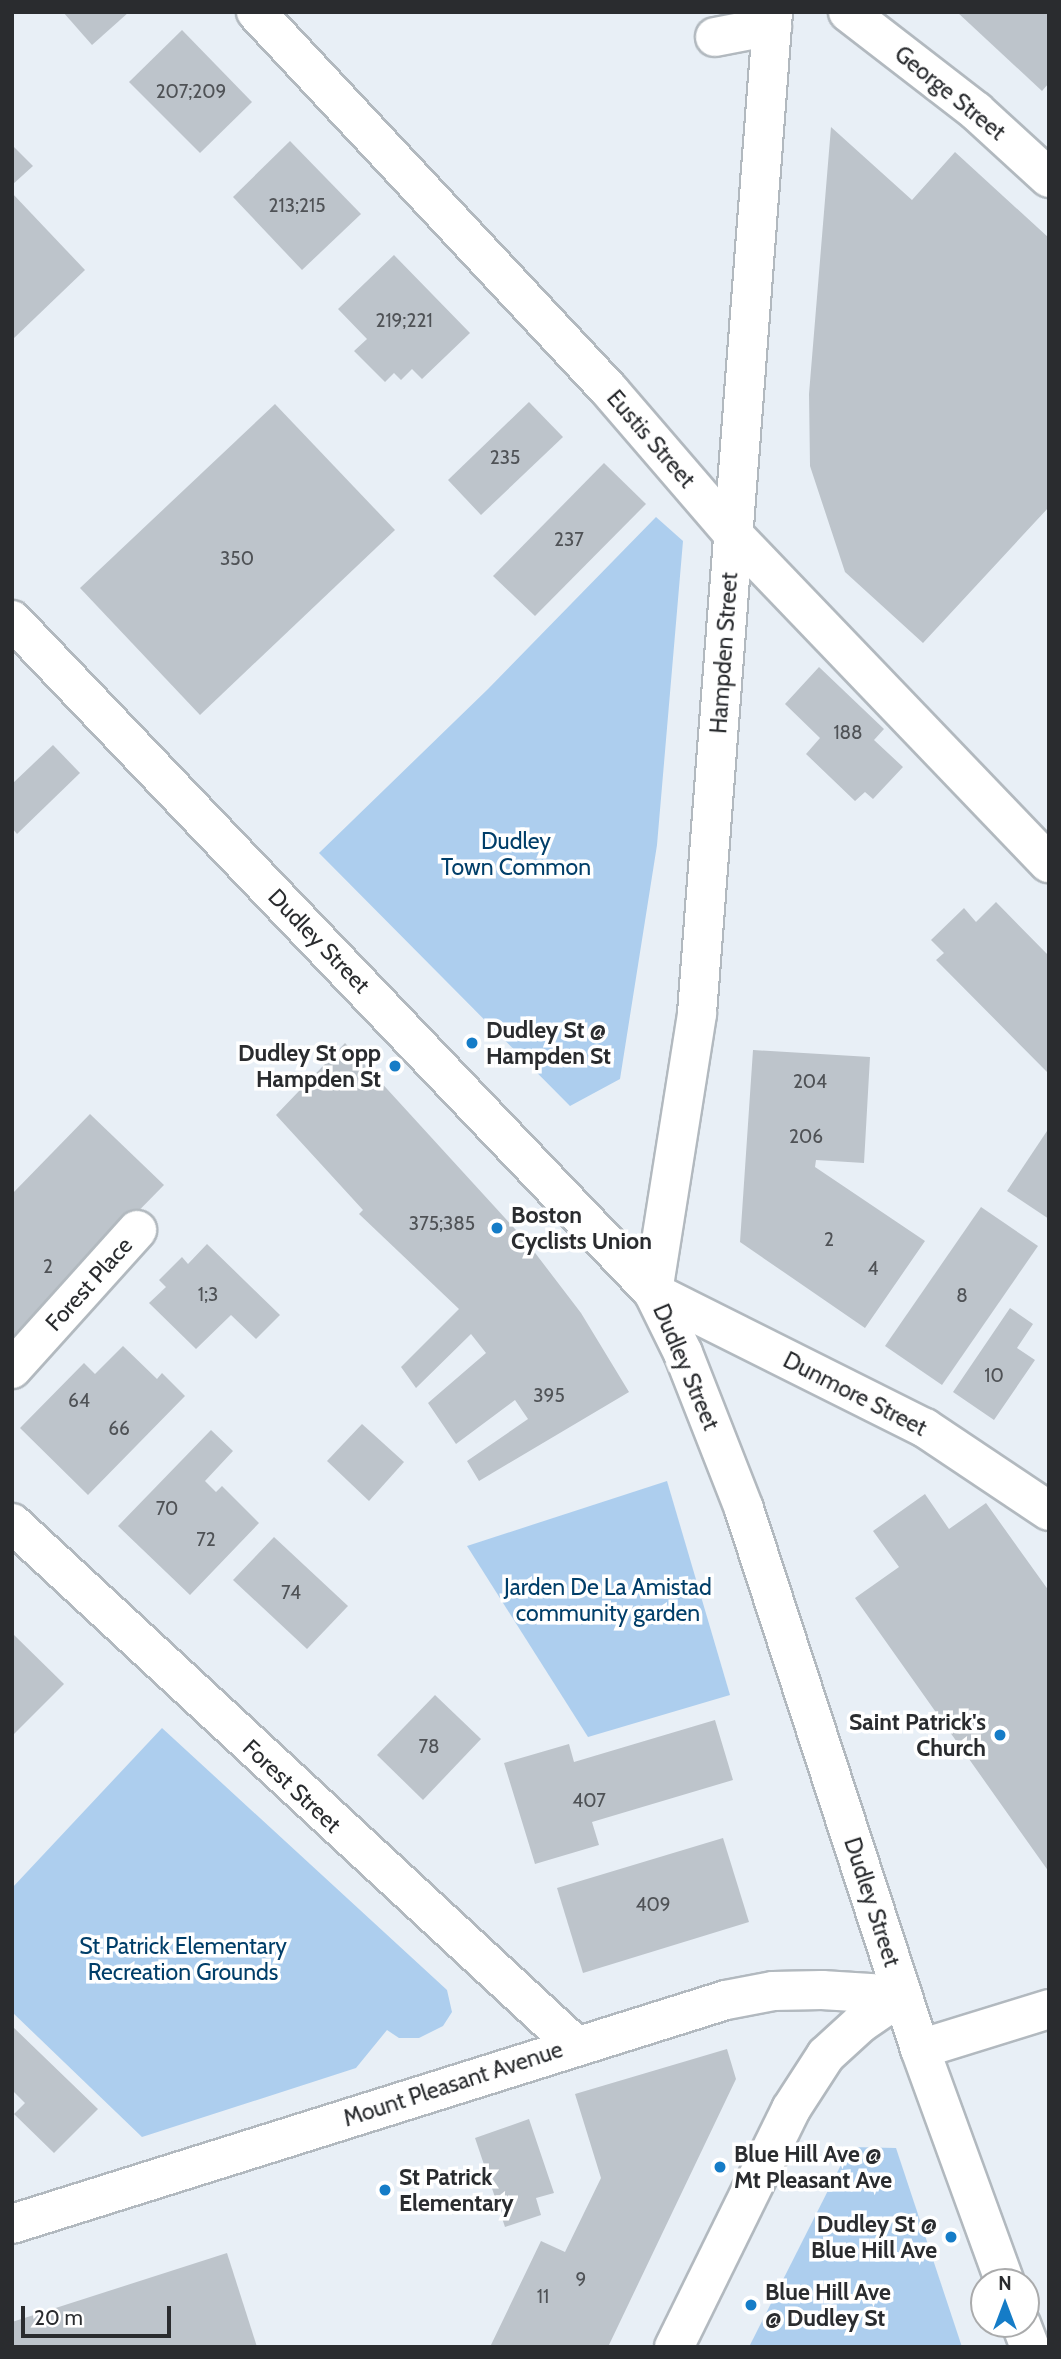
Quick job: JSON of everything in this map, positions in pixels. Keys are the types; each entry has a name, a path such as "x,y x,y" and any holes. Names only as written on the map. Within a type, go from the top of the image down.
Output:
{"main road":[{"name":"Eustis Street","path":"256,12 610,391 733,534 1049,863"},
{"name":"George Street","path":"848,12 976,111 1049,177"},
{"name":"Hampden Street","path":"653,1292 697,1013 772,19"},
{"path":"715,37 772,19"},
{"name":"Dudley Street","path":"12,620 653,1292 683,1353 744,1509 920,2049 1000,2268"},
{"name":"Forest Place","path":"12,1369 137,1230"},
{"name":"Dunmore Street","path":"653,1292 925,1428 1049,1511"},
{"name":"Forest Street","path":"12,1523 575,2045"},
{"name":"Mount Pleasant Avenue","path":"12,2224 575,2045 726,2000 773,1991 902,1995"},
{"path":"674,2347 791,2109 827,2055 861,2023 902,1995"},
{"path":"920,2049 1049,2009"}],"green space":[{"name":"Dudley Town Common","path":"656,517 683,541 657,845 620,1079 570,1106 319,853 488,689"},
{"name":"Jarden De La Amistad community garden","path":"667,1481 730,1695 588,1737 467,1546"},
{"name":"St Patrick Elementary Recreation Grounds","path":"162,1728 447,1990 452,2012 443,2026 419,2038 399,2038 387,2030 356,2068 142,2137 12,2012 12,1888"},
{"path":"850,2147 896,2148 962,2347 749,2347"}],"building":[{"path":"63,12 129,12 92,45"},
{"path":"957,12 1049,12 1049,83 1042,91"},
{"path":"182,30 252,102 200,153 129,82"},
{"path":"831,127 912,200 955,152 1049,238 1049,507 923,643 845,572 810,466 809,394"},
{"path":"290,141 361,214 302,270 233,197"},
{"path":"12,145 33,166 12,185"},
{"path":"12,193 85,270 12,340"},
{"path":"394,255 470,333 422,379 412,369 401,380 394,373 385,382 354,351 367,339 338,309"},
{"path":"529,402 563,437 481,515 448,480"},
{"path":"275,404 395,530 200,715 80,588"},
{"path":"604,463 646,504 535,616 493,576"},
{"path":"819,667 884,729 874,740 903,767 873,799 865,792 855,801 806,754 820,738 785,704"},
{"path":"53,745 80,773 17,834 12,828 12,784"},
{"path":"996,902 1049,956 1049,1074 936,960 944,953 931,940 964,908 976,922"},
{"path":"345,1043 526,1241 581,1313 629,1392 479,1481 467,1461 528,1419 515,1400 456,1444 428,1403 486,1353 471,1334 416,1388 401,1367 459,1309 359,1214 363,1210 276,1115"},
{"path":"753,1050 870,1057 864,1163 816,1160 815,1167 925,1241 865,1328 740,1242"},
{"path":"90,1114 164,1185 12,1340 12,1194"},
{"path":"1049,1128 1049,1219 1007,1191"},
{"path":"981,1207 1038,1246 942,1385 885,1346"},
{"path":"207,1244 280,1315 256,1339 231,1315 196,1349 149,1303 166,1287 159,1280 182,1257 188,1264"},
{"path":"1010,1308 1033,1324 1017,1348 1035,1360 994,1420 953,1392"},
{"path":"123,1346 157,1379 162,1373 185,1396 88,1495 20,1428 84,1363 95,1374"},
{"path":"362,1424 404,1462 369,1501 327,1461"},
{"path":"211,1430 233,1451 205,1481 216,1492 222,1486 259,1523 190,1595 118,1526"},
{"name":"Saint Patrick's Church","path":"925,1494 949,1529 986,1503 1049,1591 1049,1872 855,1598 899,1567 873,1531"},
{"path":"274,1537 348,1606 307,1649 233,1580"},
{"path":"12,1633 64,1684 12,1736"},
{"path":"435,1695 481,1739 423,1800 377,1755"},
{"path":"715,1720 733,1780 592,1822 599,1845 535,1864 504,1763 569,1744 574,1762"},
{"path":"723,1838 749,1922 583,1973 557,1888"},
{"path":"12,2026 98,2109 54,2153 14,2114 25,2103 12,2090"},
{"path":"727,2049 736,2079 608,2347 490,2347 541,2241 565,2252 601,2178 575,2094"},
{"path":"529,2119 554,2193 536,2198 541,2215 505,2227 475,2138"},
{"path":"227,2253 257,2347 12,2347 12,2322"}],"place":[{"name":"Dudley St @ Hampden St","path":"472,1043"},
{"name":"Dudley St opp Hampden St","path":"395,1066"},
{"name":"Boston Cyclists Union","path":"497,1228"},
{"name":"Saint Patrick's Church","path":"1000,1735"},
{"name":"Blue Hill Ave @ Mt Pleasant Ave","path":"720,2167"},
{"name":"St Patrick Elementary","path":"385,2190"},
{"name":"Dudley St @ Blue Hill Ave","path":"951,2237"},
{"name":"Blue Hill Ave @ Dudley St","path":"751,2305"}]}
